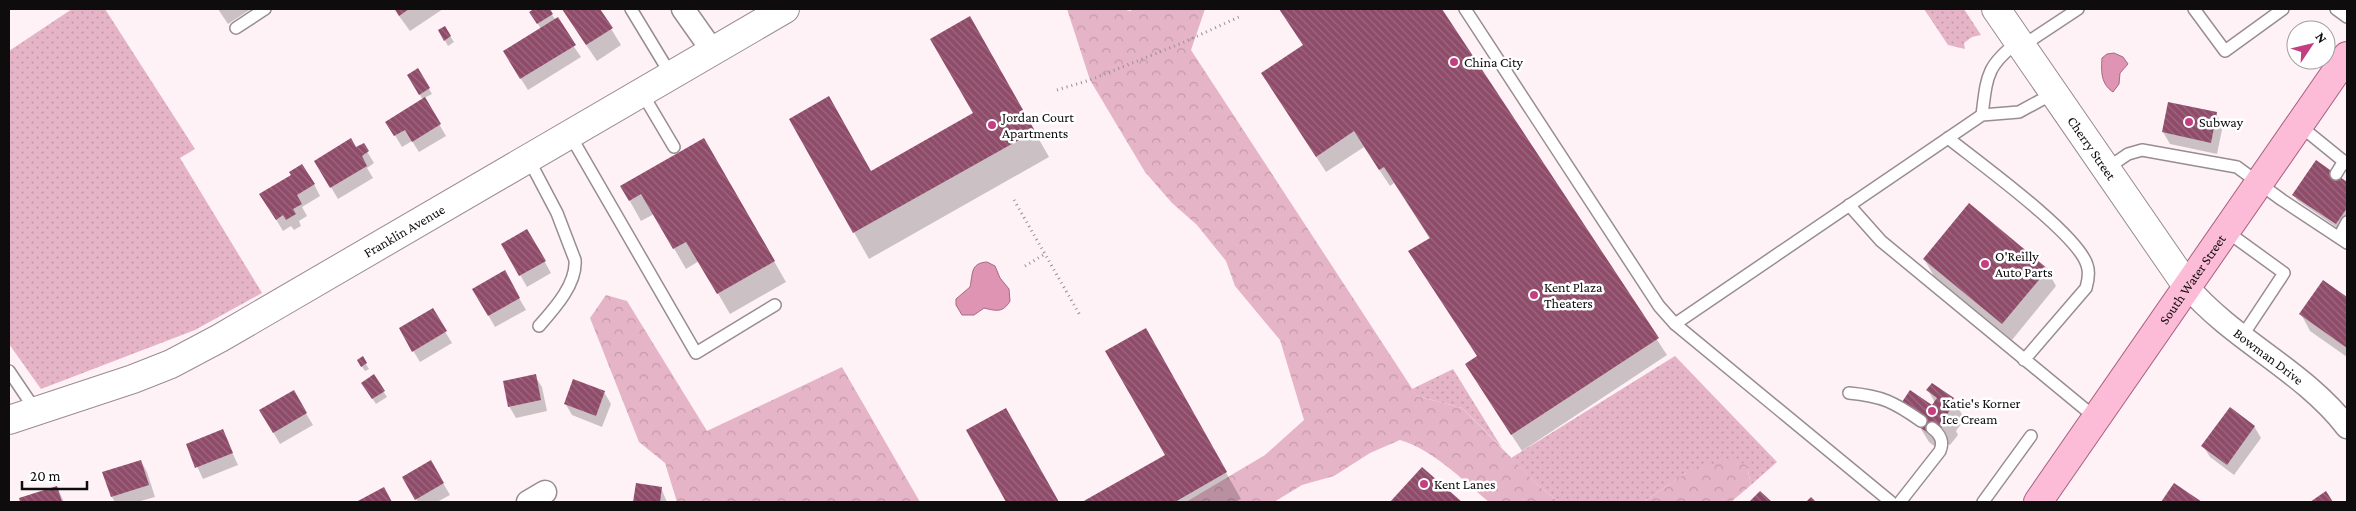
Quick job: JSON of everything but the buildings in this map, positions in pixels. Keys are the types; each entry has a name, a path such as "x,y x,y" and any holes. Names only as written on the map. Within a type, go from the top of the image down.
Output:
{"main road":[{"name":"South Water Street","path":"2038,502 2347,56"}],"street":[{"path":"683,9 712,50"},
{"name":"Franklin Avenue","path":"9,420 127,381 171,364 220,338 785,9"},
{"name":"Cherry Street","path":"1996,9 2187,286"},
{"name":"Bowman Drive","path":"2187,286 2208,309 2314,390 2333,409 2347,428"}],"lane":[{"path":"236,28 265,9"},
{"path":"631,9 671,75"},
{"path":"1465,9 1647,290 1675,324 1891,502"},
{"path":"1982,115 1986,79 1998,57 2078,9"},
{"path":"2194,9 2226,51 2283,9"},
{"path":"2336,9 2347,17"},
{"path":"642,93 674,147"},
{"path":"1675,324 1982,115 2019,112 2054,93"},
{"path":"2299,126 2346,162 2336,174"},
{"path":"570,135 696,352 776,306"},
{"path":"1948,138 2073,241 2088,266 2089,279 2086,288 2024,360"},
{"path":"2106,169 2128,154 2142,150 2238,166 2310,213 2343,240 2347,222"},
{"path":"528,158 557,213 576,260 576,268 568,285 555,307 539,326"},
{"path":"1849,205 1881,241 2097,419"},
{"path":"2226,231 2284,273 2242,335"},
{"path":"9,371 36,411"},
{"path":"1849,393 1870,395 1893,402 1921,421"},
{"path":"1900,502 1940,451 1942,445 1940,438 1932,428"},
{"path":"1982,502 2031,436"}],"path":[{"path":"1057,90 1090,80 1182,43 1241,16"},
{"path":"1014,200 1081,317"},
{"path":"1024,266 1045,254"}],"green space":[{"path":"72,9 105,9 195,149 180,158 262,293 195,330 41,389 9,344 9,51"},
{"path":"1067,9 1123,9 1130,11 1134,9 1205,9 1191,50 1417,396 1462,408 1540,487 1559,502 1489,502 1436,458 1412,444 1400,440 1370,453 1334,476 1302,485 1274,502 1186,502 1265,455 1304,420 1280,340 1235,286 1226,261 1197,225 1172,203 1145,172 1090,80"},
{"path":"1924,9 1964,9 1981,35 1972,37 1964,43 1965,49 1948,45"},
{"path":"606,295 627,301 707,431 842,367 920,502 677,502 665,463 639,442 590,318"},
{"path":"1675,356 1777,462 1751,485 1747,466 1704,469 1684,474 1644,502 1559,502 1540,487 1511,458"},
{"path":"1453,369 1502,448 1462,408 1417,396 1412,389"},
{"path":"1733,458 1747,466 1751,485 1731,502 1644,502 1684,474"}],"shaded area":[{"path":"2114,53 2123,57 2128,64 2120,73 2119,84 2113,92 2104,81 2102,58 2107,54"},
{"path":"987,262 995,266 1000,278 1009,289 1010,301 1002,309 984,308 974,315 962,315 956,305 956,299 970,287 975,267 978,264"}],"place":[{"name":"China City","path":"1454,62"},
{"name":"Subway","path":"2189,122"},
{"name":"Jordan Court Apartments","path":"992,125"},
{"name":"O'Reilly Auto Parts","path":"1985,264"},
{"name":"Kent Plaza Theaters","path":"1534,295"},
{"name":"Katie's Korner Ice Cream","path":"1932,411"},
{"name":"Kent Lanes","path":"1424,484"}]}
